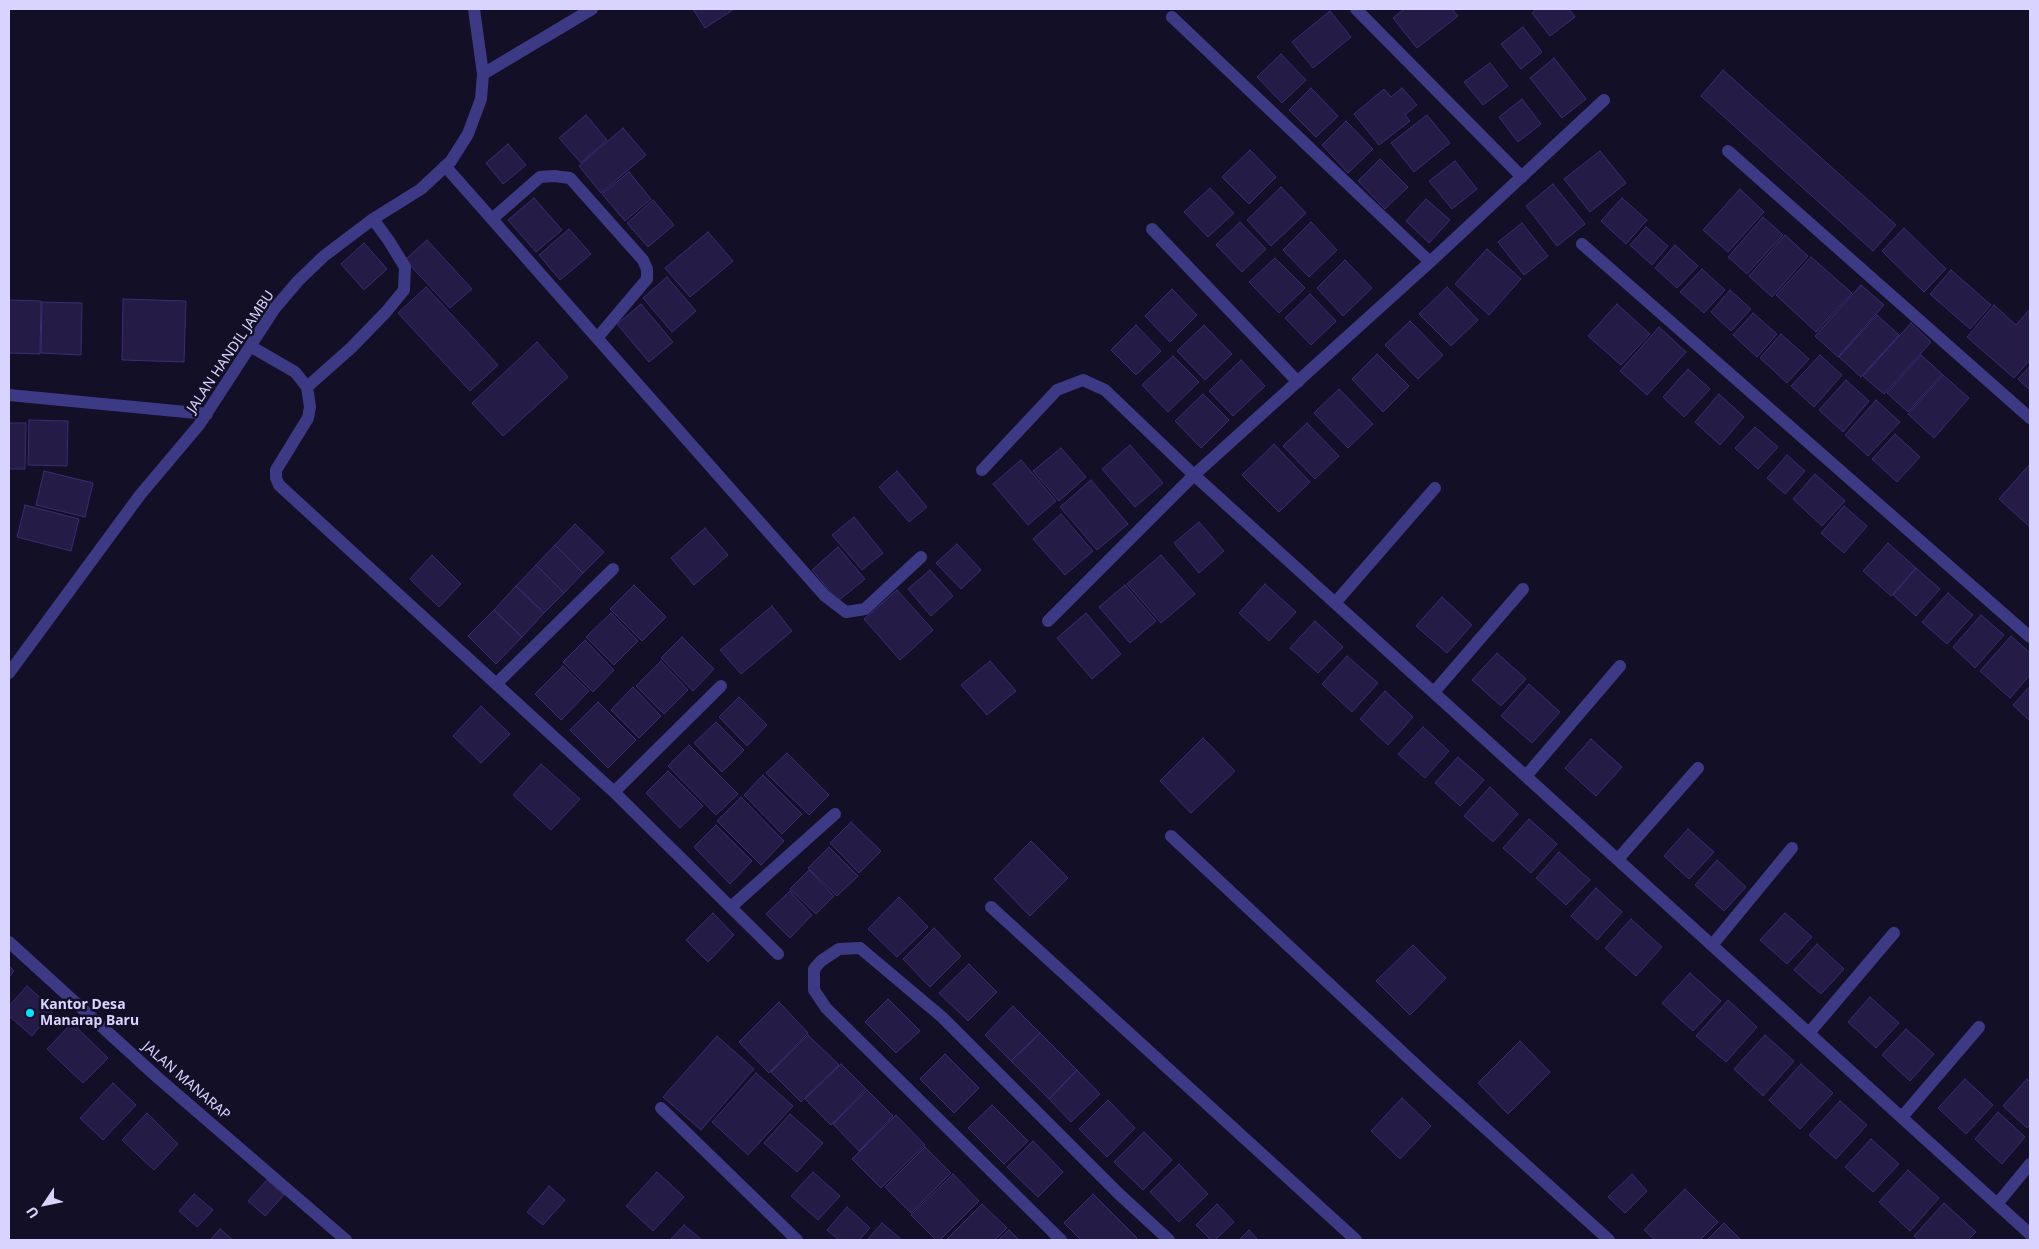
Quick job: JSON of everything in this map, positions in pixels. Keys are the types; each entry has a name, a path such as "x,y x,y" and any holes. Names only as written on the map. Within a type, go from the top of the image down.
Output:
{"street":[{"name":"JALAN HANDIL JAMBU","path":"9,673 140,495 199,425 275,308 324,256 373,219 421,189 451,161 468,134 481,100 483,74 474,9"},
{"path":"483,74 592,9"},
{"path":"1356,9 1522,177"},
{"path":"1172,16 1430,262"},
{"path":"1048,621 1194,475 1430,262 1604,100"},
{"path":"1728,151 2030,418"},
{"path":"445,166 825,596 846,612 864,609 921,557"},
{"path":"492,219 540,177 570,178 643,260 647,269 647,279 598,337"},
{"path":"307,387 351,348 386,312 404,290 405,267 373,219"},
{"path":"1152,228 1298,382"},
{"path":"1582,244 2030,637"},
{"path":"250,346 295,372 307,387 310,407 308,418 276,470 279,486 614,792 732,906 778,954"},
{"path":"982,470 1057,390 1083,380 1105,390 1194,475 1713,944 2030,1234"},
{"path":"9,395 207,414"},
{"path":"1335,603 1435,488"},
{"path":"496,684 614,569"},
{"path":"1434,692 1523,589"},
{"path":"1526,776 1620,666"},
{"path":"614,792 721,686"},
{"path":"1618,859 1698,768"},
{"path":"732,906 835,814"},
{"path":"1171,836 1431,1079 1609,1240"},
{"path":"1713,944 1792,848"},
{"path":"991,908 1356,1240"},
{"path":"1810,1033 1894,933"},
{"name":"JALAN MANARAP","path":"9,942 157,1077 346,1240"},
{"path":"1061,1240 826,1008 814,990 814,969 821,961 839,948 860,948 942,1017 1118,1193 1169,1240"},
{"path":"1902,1118 1979,1027"},
{"path":"661,1108 797,1240"},
{"path":"1997,1204 2030,1164"}],"building":[{"path":"693,9 734,9 705,28"},
{"path":"1404,9 1452,9 1458,16 1417,48 1393,18"},
{"path":"1537,9 1569,9 1575,17 1550,36 1532,13"},
{"path":"1330,11 1351,37 1313,68 1292,42"},
{"path":"1523,27 1542,52 1521,69 1501,44"},
{"path":"1281,54 1306,80 1282,103 1257,77"},
{"path":"1554,58 1586,99 1562,118 1530,78"},
{"path":"1490,63 1508,86 1483,105 1464,82"},
{"path":"1723,70 1896,225 1873,251 1701,96"},
{"path":"1311,88 1338,116 1316,137 1289,110"},
{"path":"1402,88 1417,105 1405,115 1410,121 1379,145 1354,114 1384,89 1391,97"},
{"path":"1522,99 1541,124 1518,142 1499,117"},
{"path":"586,115 607,140 581,163 559,138"},
{"path":"1427,115 1450,143 1414,172 1391,143"},
{"path":"1346,121 1373,149 1348,173 1322,145"},
{"path":"623,128 646,155 601,193 579,166"},
{"path":"508,144 526,165 503,184 486,163"},
{"path":"1250,150 1276,177 1249,204 1222,177"},
{"path":"1600,151 1626,183 1590,212 1564,179"},
{"path":"1380,159 1408,187 1385,209 1358,181"},
{"path":"1455,161 1477,189 1452,209 1429,181"},
{"path":"629,172 651,199 625,221 602,194"},
{"path":"1553,184 1585,224 1557,246 1526,206"},
{"path":"1281,187 1306,213 1271,246 1247,220"},
{"path":"1210,188 1234,213 1208,237 1184,212"},
{"path":"1740,189 1764,212 1728,252 1703,230"},
{"path":"534,198 562,230 536,252 508,220"},
{"path":"1622,198 1647,220 1626,244 1601,221"},
{"path":"1426,199 1450,220 1429,243 1406,221"},
{"path":"653,200 674,225 648,247 627,223"},
{"path":"1763,217 1783,235 1747,274 1728,257"},
{"path":"1240,222 1266,249 1242,272 1216,245"},
{"path":"1311,222 1337,250 1309,277 1283,250"},
{"path":"1522,223 1548,256 1524,275 1498,242"},
{"path":"1646,227 1668,246 1652,265 1630,245"},
{"path":"1904,228 1946,269 1924,292 1882,251"},
{"path":"569,229 591,254 560,280 539,255"},
{"path":"708,232 733,261 690,297 665,268"},
{"path":"1785,235 1808,256 1772,297 1749,276"},
{"path":"427,240 472,289 450,308 405,260"},
{"path":"364,243 387,269 364,290 341,264"},
{"path":"1675,245 1698,266 1677,288 1655,268"},
{"path":"1487,249 1521,279 1489,315 1455,284"},
{"path":"1811,257 1852,293 1816,332 1776,295"},
{"path":"1275,258 1305,288 1279,313 1249,282"},
{"path":"1345,260 1372,288 1343,316 1317,288"},
{"path":"1702,269 1725,290 1704,313 1680,292"},
{"path":"1951,270 1991,305 1970,329 1930,294"},
{"path":"667,277 696,311 672,332 643,298"},
{"path":"1861,285 1884,305 1838,357 1815,336"},
{"path":"426,287 498,365 470,391 398,313"},
{"path":"1447,287 1478,320 1451,346 1419,314"},
{"path":"1172,289 1197,315 1170,342 1145,316"},
{"path":"1730,290 1751,309 1731,331 1711,312"},
{"path":"1310,294 1336,321 1311,345 1285,318"},
{"path":"123,299 186,301 184,362 122,360"},
{"path":"9,300 41,301 40,354 9,353"},
{"path":"42,302 82,303 81,355 41,353"},
{"path":"641,304 673,342 649,362 617,324"},
{"path":"1617,304 1650,334 1621,365 1588,336"},
{"path":"1994,305 2016,325 2029,310 2030,312 2030,360 2014,378 1967,337"},
{"path":"1753,313 1777,334 1757,357 1733,335"},
{"path":"1877,315 1899,335 1861,377 1839,357"},
{"path":"1410,321 1443,355 1418,379 1385,345"},
{"path":"1911,323 1931,342 1884,394 1863,376"},
{"path":"1136,325 1161,351 1136,375 1111,350"},
{"path":"1204,325 1232,354 1205,380 1177,351"},
{"path":"1659,327 1686,352 1647,395 1620,371"},
{"path":"1781,334 1809,359 1787,383 1760,358"},
{"path":"537,342 568,377 503,436 472,403"},
{"path":"1377,354 1409,386 1383,412 1352,379"},
{"path":"1820,355 1842,375 1814,407 1791,386"},
{"path":"1921,355 1942,374 1908,412 1887,393"},
{"path":"1173,356 1199,382 1168,412 1142,385"},
{"path":"1241,360 1265,386 1233,416 1209,391"},
{"path":"2030,366 2030,390 2018,379"},
{"path":"1688,369 1710,389 1684,417 1663,397"},
{"path":"1943,375 1969,398 1934,438 1908,414"},
{"path":"1846,380 1869,401 1843,432 1819,410"},
{"path":"1339,389 1373,424 1348,448 1314,413"},
{"path":"1203,394 1229,420 1201,448 1175,421"},
{"path":"1719,394 1744,417 1720,445 1695,422"},
{"path":"1876,400 1900,422 1868,456 1845,435"},
{"path":"29,420 68,421 67,466 28,465"},
{"path":"9,423 26,423 25,469 9,469"},
{"path":"1307,423 1339,456 1315,479 1283,446"},
{"path":"1755,427 1778,447 1758,469 1735,448"},
{"path":"1895,434 1920,457 1897,482 1872,459"},
{"path":"1274,444 1310,482 1279,512 1242,475"},
{"path":"1130,445 1163,483 1135,507 1102,469"},
{"path":"1061,448 1086,477 1059,501 1033,471"},
{"path":"1787,455 1805,471 1785,494 1767,478"},
{"path":"1021,460 1056,501 1028,525 993,484"},
{"path":"2030,464 2030,527 1999,499"},
{"path":"44,471 93,483 85,517 36,505"},
{"path":"897,471 927,507 909,522 879,487"},
{"path":"1815,474 1845,501 1822,526 1793,499"},
{"path":"1091,480 1128,524 1097,550 1060,507"},
{"path":"25,505 79,519 71,551 17,537"},
{"path":"1844,506 1867,526 1844,553 1821,533"},
{"path":"1061,514 1093,551 1065,575 1033,539"},
{"path":"854,517 883,553 862,570 832,535"},
{"path":"1199,522 1224,551 1199,573 1174,543"},
{"path":"575,524 604,552 583,573 555,545"},
{"path":"705,528 728,555 694,585 671,558"},
{"path":"1888,543 1916,568 1891,596 1863,571"},
{"path":"957,544 981,570 961,589 936,563"},
{"path":"555,545 583,573 564,593 536,565"},
{"path":"838,547 865,579 838,601 812,570"},
{"path":"432,555 461,584 439,607 410,579"},
{"path":"1161,555 1195,594 1161,623 1127,584"},
{"path":"536,565 564,593 544,613 516,586"},
{"path":"1916,568 1940,589 1916,616 1893,595"},
{"path":"930,570 953,596 931,616 908,589"},
{"path":"1265,584 1296,612 1269,641 1239,613"},
{"path":"634,585 666,617 642,641 610,609"},
{"path":"1125,585 1156,621 1130,643 1099,607"},
{"path":"516,586 544,613 522,637 494,610"},
{"path":"897,590 933,630 900,660 864,619"},
{"path":"1948,593 1973,615 1947,644 1922,622"},
{"path":"1442,597 1472,625 1447,653 1416,626"},
{"path":"772,606 792,631 741,674 720,650"},
{"path":"494,610 522,637 496,664 468,636"},
{"path":"611,613 638,641 614,665 586,637"},
{"path":"1086,613 1121,654 1092,679 1057,638"},
{"path":"1981,615 2004,635 1975,668 1953,647"},
{"path":"1315,621 1343,647 1318,673 1290,648"},
{"path":"2011,636 2030,653 2030,675 2010,698 1980,671"},
{"path":"682,637 714,669 693,691 661,658"},
{"path":"585,640 614,670 593,692 563,662"},
{"path":"1497,653 1526,679 1501,706 1472,680"},
{"path":"1347,656 1378,683 1352,712 1322,684"},
{"path":"661,661 688,690 664,714 636,686"},
{"path":"990,661 1016,691 987,715 961,685"},
{"path":"563,666 589,691 561,720 535,694"},
{"path":"1529,684 1560,712 1532,743 1501,716"},
{"path":"2030,686 2030,721 2013,705"},
{"path":"633,687 661,716 639,738 611,710"},
{"path":"1385,691 1413,717 1388,745 1360,719"},
{"path":"739,697 767,725 747,746 719,717"},
{"path":"598,702 636,740 608,768 570,730"},
{"path":"481,706 510,734 481,763 453,736"},
{"path":"716,722 744,750 722,772 694,743"},
{"path":"1423,727 1449,751 1425,778 1398,754"},
{"path":"1203,738 1235,771 1191,813 1160,781"},
{"path":"1591,739 1622,767 1596,796 1565,768"},
{"path":"689,745 738,794 716,815 668,766"},
{"path":"787,753 829,795 809,815 766,773"},
{"path":"1458,757 1484,780 1460,806 1435,783"},
{"path":"541,764 580,799 551,830 513,795"},
{"path":"668,771 703,806 680,828 646,793"},
{"path":"763,775 802,814 782,834 744,795"},
{"path":"1490,787 1518,814 1493,842 1464,816"},
{"path":"741,797 784,841 761,865 717,821"},
{"path":"1529,819 1557,844 1531,873 1503,848"},
{"path":"851,822 881,851 859,873 830,843"},
{"path":"716,825 752,861 730,884 694,847"},
{"path":"1688,829 1714,852 1689,879 1664,856"},
{"path":"1031,841 1068,878 1030,916 994,879"},
{"path":"829,847 858,876 837,896 808,868"},
{"path":"1559,852 1590,880 1566,905 1536,878"},
{"path":"1717,860 1746,887 1724,911 1695,885"},
{"path":"809,870 834,896 816,914 790,889"},
{"path":"1596,888 1622,912 1597,940 1571,916"},
{"path":"790,891 812,915 790,938 766,914"},
{"path":"899,897 928,927 897,957 868,929"},
{"path":"713,913 734,935 708,962 686,940"},
{"path":"1785,913 1812,937 1787,964 1760,940"},
{"path":"1631,919 1662,947 1636,976 1605,948"},
{"path":"934,928 961,956 930,987 903,959"},
{"path":"1817,944 1844,969 1821,994 1794,970"},
{"path":"1413,945 1446,978 1410,1015 1376,981"},
{"path":"969,964 997,992 968,1021 939,993"},
{"path":"9,966 14,971 9,977"},
{"path":"1690,973 1721,1001 1693,1031 1662,1003"},
{"name":"Kantor Desa Manarap Baru","path":"27,986 54,1010 32,1036 9,1016 9,1006"},
{"path":"1870,997 1899,1023 1876,1048 1848,1022"},
{"path":"888,999 920,1031 896,1053 865,1022"},
{"path":"1728,1000 1757,1027 1726,1062 1696,1036"},
{"path":"779,1002 808,1033 769,1073 739,1042"},
{"path":"1013,1006 1040,1033 1011,1061 985,1035"},
{"path":"72,1023 108,1058 83,1083 47,1049"},
{"path":"1906,1029 1934,1054 1910,1081 1882,1055"},
{"path":"1040,1033 1077,1070 1049,1099 1011,1061"},
{"path":"808,1035 839,1065 801,1102 771,1072"},
{"path":"1765,1035 1794,1061 1763,1096 1734,1069"},
{"path":"717,1036 754,1069 701,1130 663,1097"},
{"path":"1520,1041 1550,1072 1508,1114 1478,1083"},
{"path":"945,1054 979,1088 954,1113 920,1079"},
{"path":"841,1064 866,1089 831,1125 805,1099"},
{"path":"1801,1064 1833,1093 1800,1129 1769,1100"},
{"path":"1077,1070 1100,1094 1071,1122 1049,1099"},
{"path":"756,1073 793,1106 748,1155 712,1122"},
{"path":"1965,1079 1993,1105 1966,1134 1938,1108"},
{"path":"2027,1079 2030,1082 2030,1125 2027,1128 2003,1106"},
{"path":"113,1083 136,1105 103,1140 80,1118"},
{"path":"867,1090 893,1116 859,1151 833,1124"},
{"path":"1402,1098 1431,1126 1400,1159 1371,1131"},
{"path":"1108,1100 1135,1128 1107,1157 1079,1129"},
{"path":"1840,1101 1867,1125 1836,1159 1809,1135"},
{"path":"992,1105 1028,1141 1004,1164 968,1128"},
{"path":"1998,1112 2025,1137 2002,1164 1975,1139"},
{"path":"147,1113 178,1144 154,1170 122,1140"},
{"path":"790,1114 823,1143 797,1172 764,1143"},
{"path":"896,1115 925,1145 881,1188 852,1159"},
{"path":"1144,1132 1172,1160 1143,1190 1114,1162"},
{"path":"1871,1139 1899,1164 1873,1192 1845,1167"},
{"path":"1033,1141 1063,1172 1038,1197 1007,1167"},
{"path":"925,1147 951,1173 911,1213 885,1187"},
{"path":"1179,1164 1208,1194 1179,1222 1150,1192"},
{"path":"1908,1170 1939,1198 1910,1231 1879,1202"},
{"path":"657,1172 684,1197 653,1231 626,1206"},
{"path":"813,1172 840,1196 818,1220 791,1196"},
{"path":"953,1174 979,1201 940,1240 936,1240 911,1215"},
{"path":"1632,1174 1647,1191 1625,1213 1608,1197"},
{"path":"267,1180 284,1195 265,1216 248,1201"},
{"path":"549,1186 565,1200 543,1225 527,1212"},
{"path":"1685,1189 1718,1222 1700,1240 1655,1240 1644,1230"},
{"path":"194,1194 213,1210 197,1227 179,1211"},
{"path":"1093,1194 1137,1238 1135,1240 1081,1240 1064,1223"},
{"path":"1944,1203 1976,1232 1968,1240 1919,1240 1914,1236"},
{"path":"982,1204 1007,1228 995,1240 946,1240"},
{"path":"1217,1204 1234,1222 1215,1240 1211,1240 1196,1225"},
{"path":"847,1207 870,1228 859,1240 839,1240 827,1230"},
{"path":"882,1223 902,1240 867,1240"},
{"path":"1724,1223 1741,1240 1707,1240"},
{"path":"684,1225 702,1240 670,1240"},
{"path":"220,1229 233,1240 210,1240"},
{"path":"1009,1230 1019,1240 998,1240"},
{"path":"1249,1230 1258,1240 1239,1240"}],"place":[{"name":"Kantor Desa Manarap Baru","path":"30,1013"}]}
